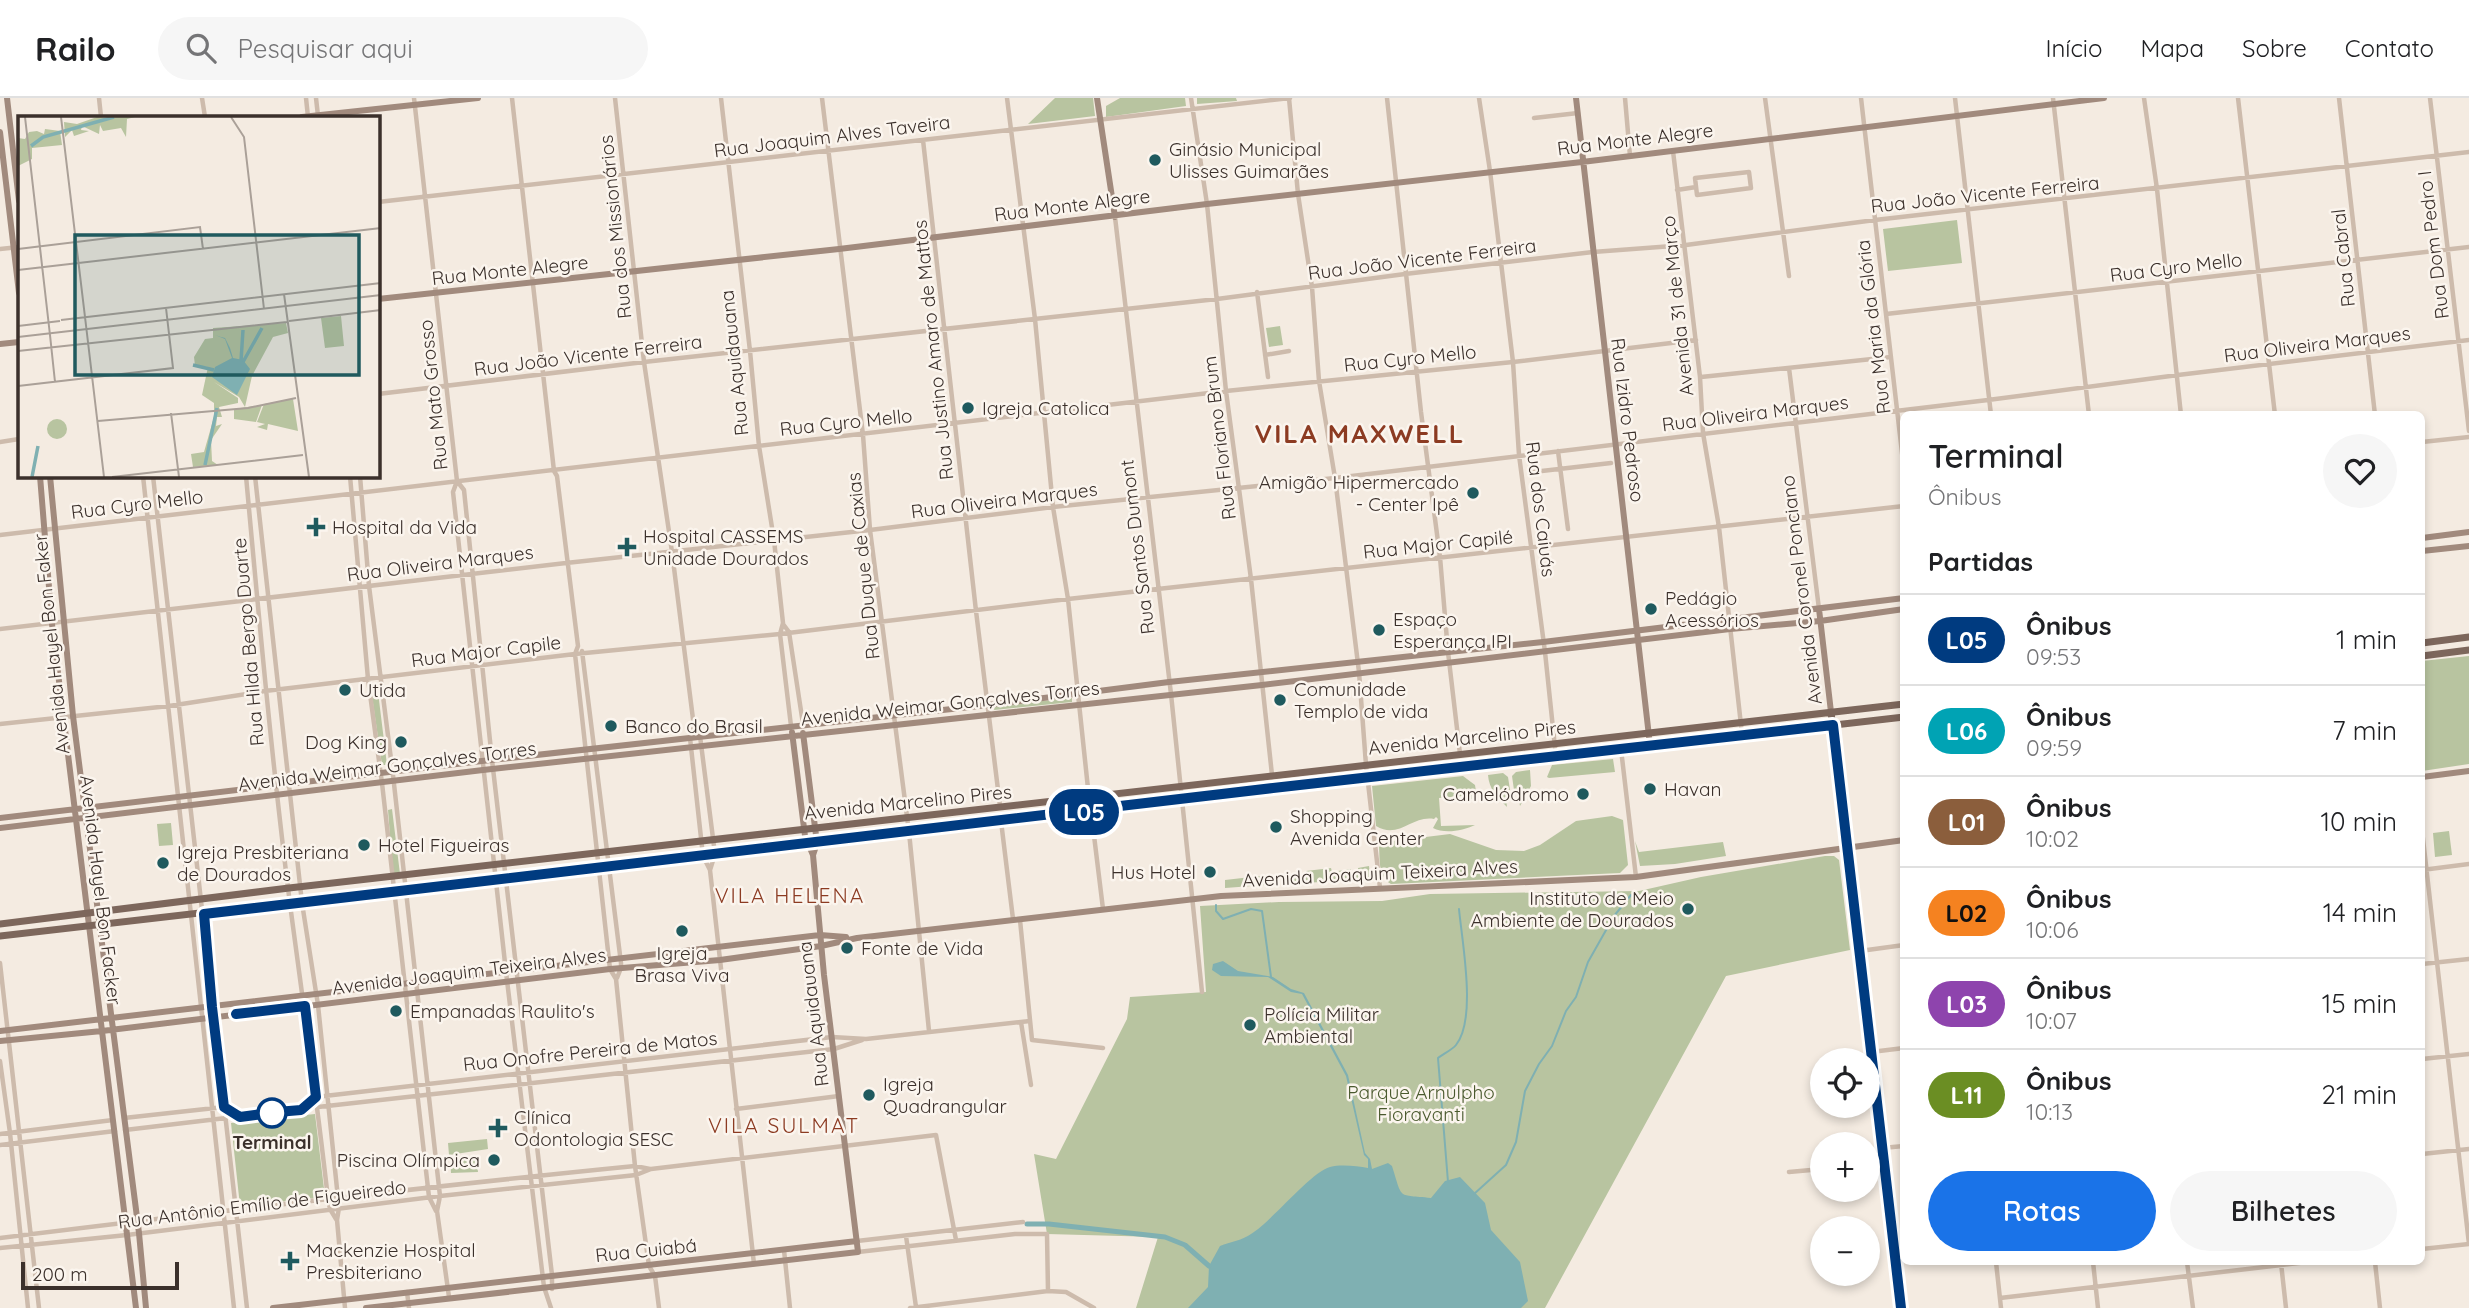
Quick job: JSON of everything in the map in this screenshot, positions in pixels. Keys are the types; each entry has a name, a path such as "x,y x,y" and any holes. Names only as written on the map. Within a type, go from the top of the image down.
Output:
{"main road":[{"path":"7,98 17,154 18,178"},
{"path":"318,116 414,101 478,98"},
{"name":"Rua Santos Dumont","path":"1097,98 1115,217"},
{"name":"Rua Izidro Pedroso","path":"1576,98 1650,745"},
{"name":"Rua Monte Alegre","path":"380,299 634,273 1115,217 1207,204 1673,151 2053,102 2104,98"},
{"path":"0,132 18,278"},
{"path":"1,155 17,154"},
{"path":"0,344 18,341"},
{"name":"Avenida Hayel Bon Facker","path":"40,478 52,624 136,1308"},
{"name":"Avenida Hayel Bon Faker","path":"50,478 73,716 86,808"},
{"path":"2425,537 2469,532"},
{"path":"2425,551 2469,546"},
{"name":"Avenida Weimar Gonçalves Torres","path":"0,828 483,770 1638,641 1729,624 1900,599"},
{"name":"Avenida Coronel Ponciano","path":"1819,610 1871,1048"},
{"name":"Avenida Weimar Gonçalves Torres","path":"0,818 1637,630 1820,621 1900,610"},
{"path":"2425,643 2469,637"},
{"path":"2425,656 2469,650"},
{"name":"Avenida Marcelino Pires","path":"0,924 289,888 1900,704"},
{"name":"Avenida Marcelino Pires","path":"0,936 1900,717"},
{"name":"Rua Aquidauana","path":"803,724 817,843 813,855 821,946 858,1252"},
{"name":"Rua Aquidauana","path":"791,726 804,830 813,855"},
{"path":"1460,755 1460,768"},
{"path":"2425,776 2469,771"},
{"path":"798,783 809,782"},
{"path":"1089,798 1091,811"},
{"name":"Avenida Hayel Bon Facker","path":"86,808 146,1308"},
{"path":"1000,808 1001,821"},
{"name":"Avenida Joaquim Teixeira Alves","path":"4,1041 610,969 720,960 821,946 857,938 1191,899 1636,877 1900,840"},
{"name":"Avenida Joaquim Teixeira Alves","path":"3,1031 820,935 857,938"},
{"name":"Avenida Coronel Ponciano","path":"1878,1118 1901,1308"},
{"name":"Rua Cuiabá","path":"273,1308 857,1241"},
{"name":"Rua Cuiabá","path":"366,1308 858,1252"}],"street":[{"path":"99,98 102,116"},
{"path":"202,98 205,116"},
{"path":"306,98 308,116"},
{"path":"316,98 318,116"},
{"path":"512,98 554,471 557,476 578,646 583,653 610,866 621,968 616,979"},
{"name":"Rua dos Missionários","path":"615,98 657,458 684,643 694,727 690,738 703,856 710,870 755,1264"},
{"name":"Rua Aquidauana","path":"721,98 759,446 774,540 783,623 779,634 791,726"},
{"name":"Rua Duque de Caxias","path":"822,98 863,435 870,530 909,832 929,1031"},
{"path":"1007,98 1035,319 1053,507 1068,599 1089,798"},
{"name":"Rua Floriano Brum","path":"1191,98 1207,204 1226,391 1251,579 1272,775"},
{"path":"1289,98 1298,194 1312,287 1320,381 1359,672 1367,779 1380,888"},
{"name":"Rua Joaquim Alves Taveira","path":"380,202 1289,98"},
{"path":"1387,98 1460,755"},
{"name":"Rua dos Caiuás","path":"1479,98 1513,362 1519,456 1556,757"},
{"path":"1625,98 1630,156"},
{"path":"1765,98 1789,276"},
{"name":"Rua Maria da Glória","path":"1861,98 1900,436"},
{"path":"1955,98 1990,411"},
{"path":"2144,98 2157,189 2181,411"},
{"path":"2238,98 2275,411"},
{"name":"Rua Cabral","path":"2339,98 2375,411"},
{"name":"Rua Dom Pedro I","path":"2430,98 2469,431"},
{"name":"Rua Mato Grosso","path":"414,101 457,481 453,492 474,667 483,770 544,1287 551,1308"},
{"path":"2053,102 2088,411"},
{"path":"1534,118 1578,113"},
{"name":"Rua Justino Amaro de Mattos","path":"923,139 1000,808"},
{"name":"Avenida 31 de Março","path":"1673,151 1686,245 1703,433 1719,527 1742,734"},
{"name":"Rua João Vicente Ferreira","path":"380,394 1217,299 1593,252 1686,245 1875,220 2469,152"},
{"path":"1749,172 1751,188 1697,195 1696,187 1695,178 1749,172"},
{"path":"1677,190 1696,187"},
{"name":"Rua Santos Dumont","path":"1115,217 1171,694 1202,992"},
{"name":"Rua Cyro Mello","path":"1886,314 2469,247"},
{"path":"0,249 16,248"},
{"path":"1257,292 1268,377"},
{"name":"Rua Cyro Mello","path":"0,534 1226,391 1513,362 1696,340"},
{"name":"Rua Oliveira Marques","path":"0,629 1053,507 1335,478 2469,340"},
{"path":"1265,355 1289,351"},
{"path":"1700,377 1891,357"},
{"name":"Avenida Coronel Ponciano","path":"1789,369 1819,610"},
{"path":"2425,442 2469,436"},
{"path":"0,442 18,439"},
{"path":"1558,451 1568,529"},
{"path":"1533,472 1611,463"},
{"path":"143,478 234,1308"},
{"path":"153,478 247,1308"},
{"name":"Rua Hilda Bergo Duarte","path":"246,478 259,598 265,691 290,904 328,1199 330,1209 337,1220"},
{"name":"Rua Hilda Bergo Duarte","path":"255,478 300,887 318,1005 339,1208 337,1220 345,1308"},
{"path":"350,478 358,587 415,1085 429,1197 437,1211"},
{"path":"360,478 369,586 393,773 439,1186 437,1211 449,1297"},
{"name":"Rua Mato Grosso","path":"457,481 464,490 484,666 493,769 552,1275 553,1286 549,1296"},
{"name":"Rua Major Capilé","path":"976,611 1900,506"},
{"name":"Rua Major Capile","path":"0,724 169,706 265,691 583,653 976,611"},
{"name":"Rua Aquidauana","path":"783,623 789,632 803,724"},
{"path":"578,646 575,654 610,969 616,979 636,1175 649,1266 655,1276 659,1308"},
{"name":"Rua dos Missionários","path":"694,727 700,736 715,854 710,870"},
{"path":"1621,748 1636,877"},
{"path":"591,804 602,803"},
{"path":"1091,811 1103,909"},
{"path":"1001,821 1032,1040 1103,1048"},
{"path":"2425,869 2469,864"},
{"path":"187,871 199,870"},
{"path":"2425,876 2469,1244 2425,1249"},
{"path":"1859,951 1900,945"},
{"path":"2425,964 2469,959"},
{"path":"0,963 4,1041 20,1132 39,1308"},
{"name":"Rua Onofre Pereira de Matos","path":"318,1107 834,1049 866,1039 1030,1021"},
{"path":"1021,1022 1031,1085"},
{"name":"Rua Onofre Pereira de Matos","path":"316,1097 832,1037 866,1039"},
{"path":"1880,1051 1900,1048"},
{"path":"2425,1059 2469,1054"},
{"path":"0,1062 28,1308"},
{"path":"453,1080 455,1091"},
{"path":"736,1109 839,1096"},
{"path":"123,1118 224,1107"},
{"path":"125,1130 226,1118"},
{"path":"0,1134 113,1119"},
{"path":"0,1144 115,1131"},
{"name":"Rua Antônio Emílio de Figueiredo","path":"0,1248 636,1175 651,1169 936,1135 954,1230"},
{"path":"1882,1149 1900,1147"},
{"path":"2425,1154 2469,1149"},
{"path":"1880,1162 1884,1162"},
{"name":"Rua Antônio Emílio de Figueiredo","path":"0,1238 531,1176 635,1166 651,1169"},
{"path":"1789,1172 1810,1170"},
{"name":"Rua Cuiabá","path":"857,1241 1023,1222"},
{"path":"1006,1224 1015,1234"},
{"path":"954,1230 956,1240"},
{"name":"Rua Cuiabá","path":"858,1252 1015,1234 1047,1234 1048,1291"},
{"path":"906,1236 916,1308"},
{"path":"784,1250 790,1308"},
{"path":"1894,1251 1900,1250"},
{"path":"1996,1265 2001,1308"},
{"path":"2093,1265 2098,1308"},
{"path":"2187,1265 2193,1308"},
{"path":"2000,1298 2267,1265"},
{"path":"2281,1265 2286,1308"},
{"path":"2375,1265 2380,1308"},
{"path":"910,1308 1048,1291 1066,1292 1094,1308"},
{"path":"407,1292 408,1305"}],"green space":[{"path":"1055,98 1093,98 1095,116 1028,124"},
{"path":"1120,98 1185,98 1186,106 1106,117 1106,106"},
{"path":"1197,98 1236,98 1237,101 1197,104"},
{"path":"1957,220 1962,263 1888,271 1883,229"},
{"path":"1280,326 1283,345 1269,347 1266,328"},
{"path":"2469,656 2469,764 2425,771 2425,661"},
{"path":"378,692 387,765 382,765 372,696"},
{"path":"1072,698 1072,702 994,710 995,706"},
{"path":"1613,759 1615,772 1547,777 1552,765"},
{"path":"1530,770 1531,786 1520,806 1512,776 1516,772"},
{"path":"1503,773 1508,777 1510,790 1505,791 1507,807 1492,789 1488,775"},
{"path":"1463,776 1475,785 1477,798 1463,801 1462,796 1439,798 1441,826 1475,825 1443,831 1433,828 1438,819 1436,817 1419,820 1399,829 1384,830 1376,826 1372,786"},
{"path":"392,809 400,874 393,875 388,810"},
{"path":"1612,816 1623,820 1628,865 1620,873 1391,884 1380,868 1379,847 1385,842 1450,834 1496,850 1524,851 1540,845 1576,821"},
{"path":"171,823 173,845 159,846 157,824"},
{"path":"2449,831 2452,855 2435,857 2433,833"},
{"path":"1635,841 1639,852 1723,842 1726,856 1640,866"},
{"name":"Parque Arnulpho Fioravanti","path":"1834,856 1839,860 1850,950 1726,976 1545,1308 1136,1308 1158,1237 1047,1234 1034,1154 1056,1159 1127,1019 1130,997 1206,992 1200,906 1382,901 1430,894 1639,891 1701,877"},
{"path":"1369,866 1370,877 1365,881 1289,883 1289,879 1307,877 1306,871 1331,868 1332,872 1351,869 1351,873 1358,872 1358,868"},
{"path":"1260,876 1261,882 1279,881 1279,884 1225,888 1225,880"},
{"path":"315,1114 325,1197 240,1206 231,1123"},
{"path":"487,1139 488,1149 449,1155 448,1143"},
{"path":"476,1156 478,1172 451,1173 450,1157"}],"water":[{"path":"1223,961 1238,971 1273,977 1291,989 1304,993 1348,1075 1365,1153 1370,1159 1372,1169 1388,1163 1392,1166 1403,1194 1431,1198 1445,1181 1460,1177 1485,1203 1491,1230 1520,1262 1528,1301 1521,1308 1188,1308 1208,1287 1209,1266 1220,1246 1260,1228 1322,1171 1339,1166 1368,1168 1346,1076 1302,994 1291,992 1268,977 1221,976 1212,970 1213,964"}],"waterway":[{"path":"1474,1194 1506,1165 1516,1142 1525,1091 1552,1046 1566,1011 1576,997 1588,962 1614,916 1631,895"},
{"path":"1216,905 1216,911 1223,919 1251,909 1262,911 1271,977"},
{"path":"1448,1182 1438,1058 1456,1045 1466,1017 1466,980 1459,909"},
{"path":"1027,1224 1165,1237 1185,1245 1209,1266"}],"bus line":[{"name":"L05","path":"236,1014 305,1006 316,1097 301,1110 240,1117 224,1107 204,914 1833,725 1901,1308"}],"place":[{"name":"Ginásio Municipal Ulisses Guimarães","path":"1155,160"},
{"name":"Igreja Catolica","path":"968,408"},
{"name":"Amigão Hipermercado - Center Ipê","path":"1473,493"},
{"name":"Hospital da Vida","path":"316,527"},
{"name":"Hospital CASSEMS Unidade Dourados","path":"627,547"},
{"name":"Pedágio Acessórios","path":"1651,609"},
{"name":"Espaço Esperança IPI","path":"1379,630"},
{"name":"Utida","path":"345,690"},
{"name":"Comunidade Templo de vida","path":"1280,700"},
{"name":"Banco do Brasil","path":"611,726"},
{"name":"Dog King","path":"401,742"},
{"name":"Havan","path":"1650,789"},
{"name":"Camelódromo","path":"1583,794"},
{"name":"Shopping Avenida Center","path":"1276,827"},
{"name":"Hotel Figueiras","path":"364,845"},
{"name":"Igreja Presbiteriana de Dourados","path":"163,863"},
{"name":"Hus Hotel","path":"1210,872"},
{"name":"Instituto de Meio Ambiente de Dourados","path":"1688,909"},
{"name":"Igreja Brasa Viva","path":"682,931"},
{"name":"Fonte de Vida","path":"847,948"},
{"name":"Empanadas Raulito's","path":"396,1011"},
{"name":"Polícia Militar Ambiental","path":"1250,1025"},
{"name":"Igreja Quadrangular","path":"869,1095"},
{"name":"Terminal","path":"272,1113"},
{"name":"Clínica Odontologia SESC","path":"498,1128"},
{"name":"Piscina Olímpica","path":"494,1160"},
{"name":"Mackenzie Hospital Presbiteriano","path":"290,1261"}],"district":[{"name":"VILA MAXWELL","path":"1360,433"},
{"name":"VILA HELENA","path":"790,895"},
{"name":"VILA SULMAT","path":"784,1125"}]}
